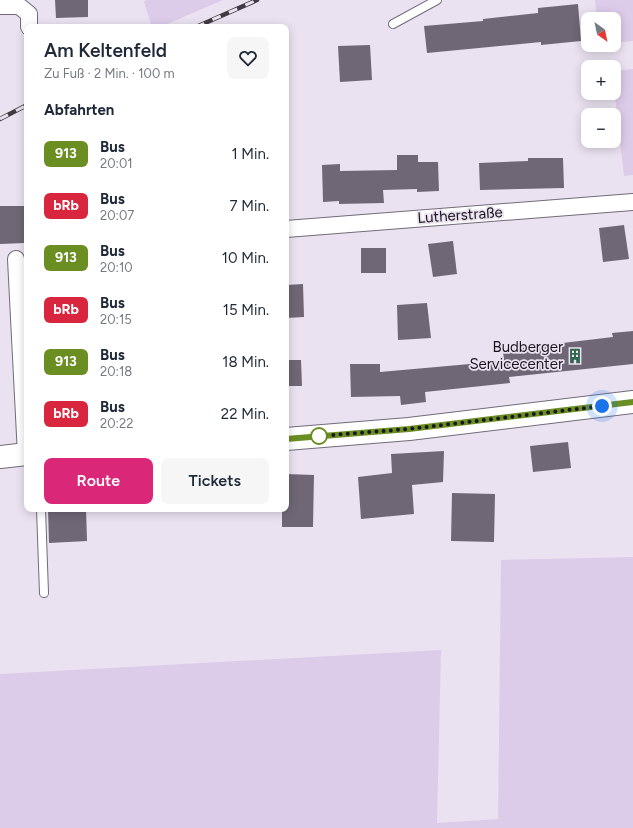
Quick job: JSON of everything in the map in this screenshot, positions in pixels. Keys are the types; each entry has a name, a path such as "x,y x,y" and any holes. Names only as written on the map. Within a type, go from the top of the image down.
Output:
{"main road":[{"path":"289,439 409,429 633,402"},
{"path":"0,457 24,454"}],"street":[{"path":"0,6 19,6 29,14 29,24"},
{"name":"Lutherstraße","path":"289,229 633,202"},
{"path":"16,259 24,415"}],"lane":[{"path":"393,24 437,0"},
{"path":"41,512 44,593"}],"shaded area":[{"path":"146,0 223,0 167,24 151,24 144,2"},
{"path":"595,0 633,0 633,41 621,42 621,12 596,12"},
{"path":"633,69 633,175 624,176 621,148 621,108 616,108 615,100 621,100 621,70"},
{"path":"633,557 633,828 0,828 0,674 441,650 437,823 498,819 501,560"}],"building":[{"path":"55,0 88,0 88,17 56,18"},
{"path":"578,4 581,41 541,45 541,42 427,53 424,26 483,21 483,19 538,13 538,8"},
{"path":"370,45 372,80 340,82 338,46"},
{"path":"397,155 418,155 418,162 438,162 439,191 417,192 417,189 383,190 384,203 339,204 339,201 323,202 322,165 340,164 340,171 397,170"},
{"path":"528,158 563,158 564,188 480,190 479,163 528,161"},
{"path":"0,206 24,206 24,243 0,244"},
{"path":"624,225 629,259 603,262 599,228"},
{"path":"453,241 457,274 433,277 428,244"},
{"path":"361,248 386,248 386,273 361,273"},
{"path":"303,284 304,317 289,318 289,285"},
{"path":"427,303 431,338 398,340 397,305"},
{"path":"633,331 633,364 509,377 510,383 425,392 426,402 401,405 400,396 351,397 350,364 380,364 380,372 504,361 503,350 613,337 612,333"},
{"path":"289,360 301,360 302,386 289,386"},
{"path":"568,442 571,468 533,472 530,446"},
{"path":"444,451 443,482 412,485 414,514 361,519 358,477 392,473 391,454"},
{"path":"289,474 314,475 313,527 282,527 282,512 289,512"},
{"path":"452,493 495,494 494,542 451,541"},
{"path":"48,512 86,512 87,541 49,543"}],"railway":[{"path":"203,24 257,0"},
{"path":"0,119 24,107"}],"bus line":[{"name":"913","path":"289,439 409,429 633,402"}],"place":[{"name":"Budberger Servicecenter","path":"575,356"}],"route":[{"path":"319,436 409,429 602,406"}]}
